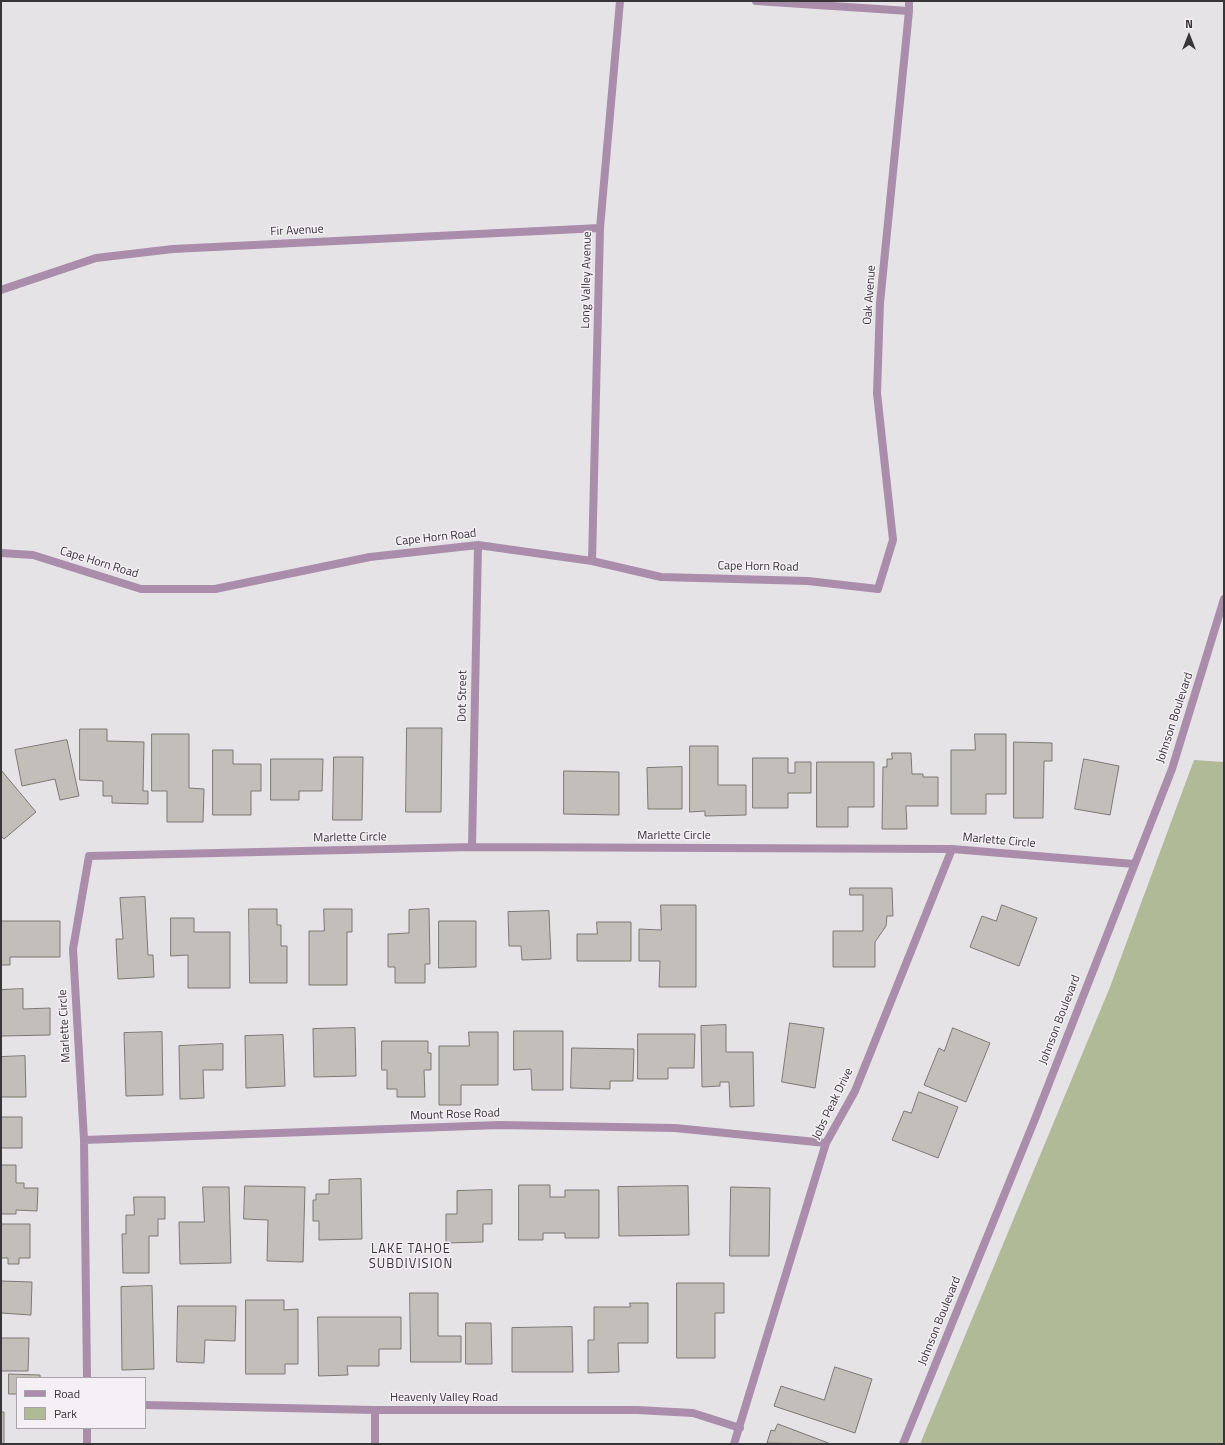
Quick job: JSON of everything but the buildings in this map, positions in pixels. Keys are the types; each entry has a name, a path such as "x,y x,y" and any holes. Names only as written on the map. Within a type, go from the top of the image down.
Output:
{"street":[{"name":"Long Valley Avenue","path":"592,561 600,228 620,1"},
{"path":"756,1 909,11"},
{"name":"Oak Avenue","path":"878,589 893,540 877,393 880,303 909,1"},
{"name":"Fir Avenue","path":"1,290 96,258 174,249 600,228"},
{"name":"Cape Horn Road","path":"1,552 33,555 141,589 215,589 370,557 478,545 592,561 661,577 808,581 878,589"},
{"name":"Dot Street","path":"472,847 478,545"},
{"name":"Johnson Boulevard","path":"902,1444 1035,1119 1172,769 1224,599"},
{"name":"Marlette Circle","path":"87,1377 84,1140 73,949 89,856 472,847 952,849 1134,864"},
{"name":"Jobs Peak Drive","path":"734,1444 826,1143 855,1091 952,849"},
{"name":"Mount Rose Road","path":"84,1140 499,1125 675,1128 826,1143"},
{"name":"Heavenly Valley Road","path":"146,1406 375,1410 637,1410 693,1413 740,1428"},
{"path":"375,1410 375,1444"},
{"path":"87,1429 88,1444"}],"green space":[{"path":"1194,760 1224,762 1224,1444 920,1444 1110,987"}],"district":[{"name":"LAKE TAHOE SUBDIVISION","path":"411,1258"}]}
